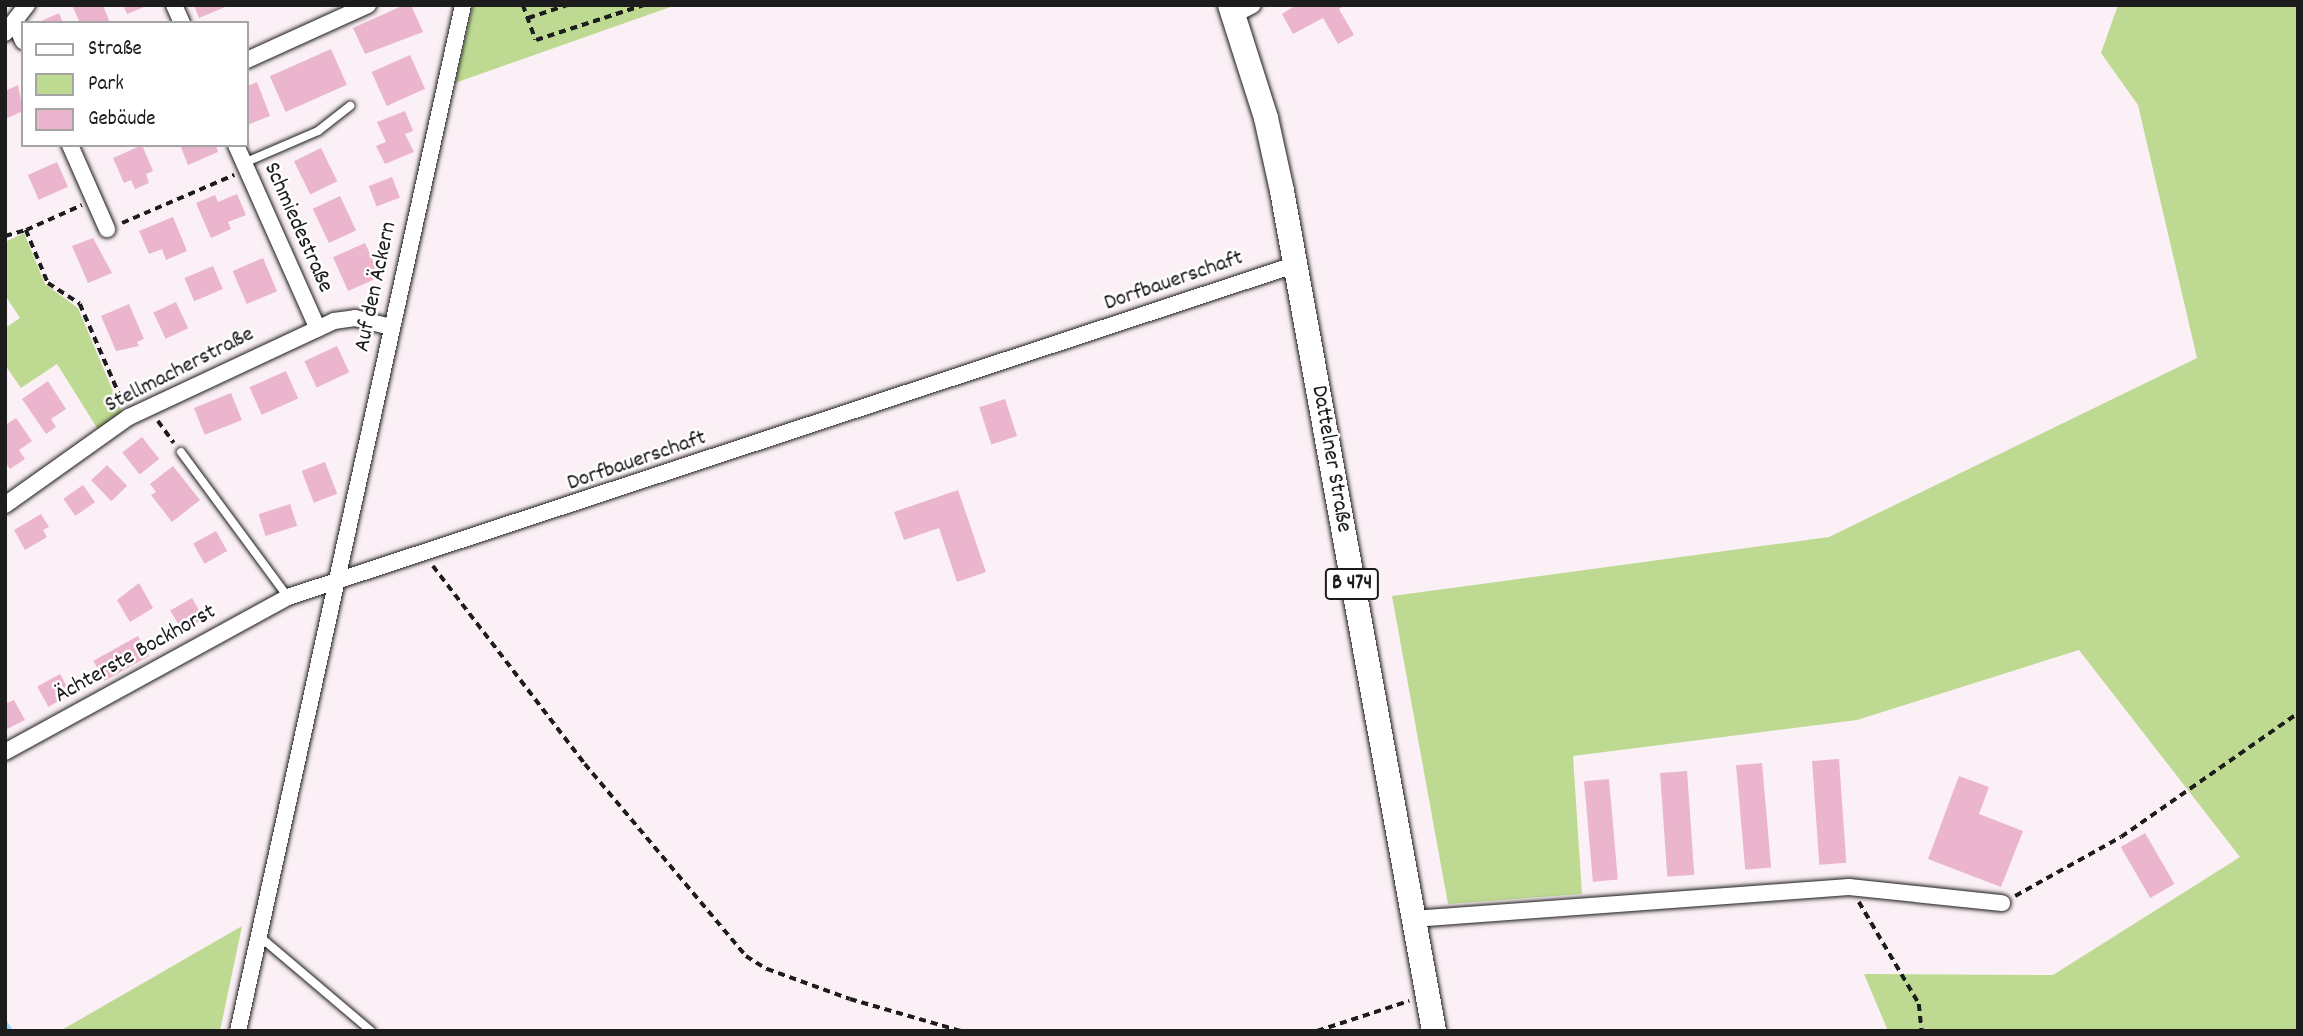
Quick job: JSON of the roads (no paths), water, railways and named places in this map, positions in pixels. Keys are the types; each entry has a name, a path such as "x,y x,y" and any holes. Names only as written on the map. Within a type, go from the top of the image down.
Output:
{"main road":[{"name":"Dattelner Straße","path":"1239,9 1269,128 1434,1031"}],"street":[{"path":"10,28 27,5"},
{"path":"174,5 181,21"},
{"path":"248,60 368,5"},
{"name":"Auf den Äckern","path":"338,579 463,5"},
{"path":"70,147 107,229"},
{"name":"Schmiedestraße","path":"237,147 318,329"},
{"name":"Dorfbauerschaft","path":"338,579 425,556 1294,265"},
{"name":"Stellmacherstraße","path":"6,501 129,417 318,329 355,318 391,327"},
{"path":"238,1031 338,579"},
{"name":"Ächterste Bockhorst","path":"5,752 288,597 338,579"},
{"path":"1413,919 1849,887 2002,903"}],"lane":[{"path":"245,166 318,131 350,106"},
{"path":"181,452 288,597"},
{"path":"259,936 370,1031"}],"waterway":[{"path":"5,1023 10,1031"}]}
